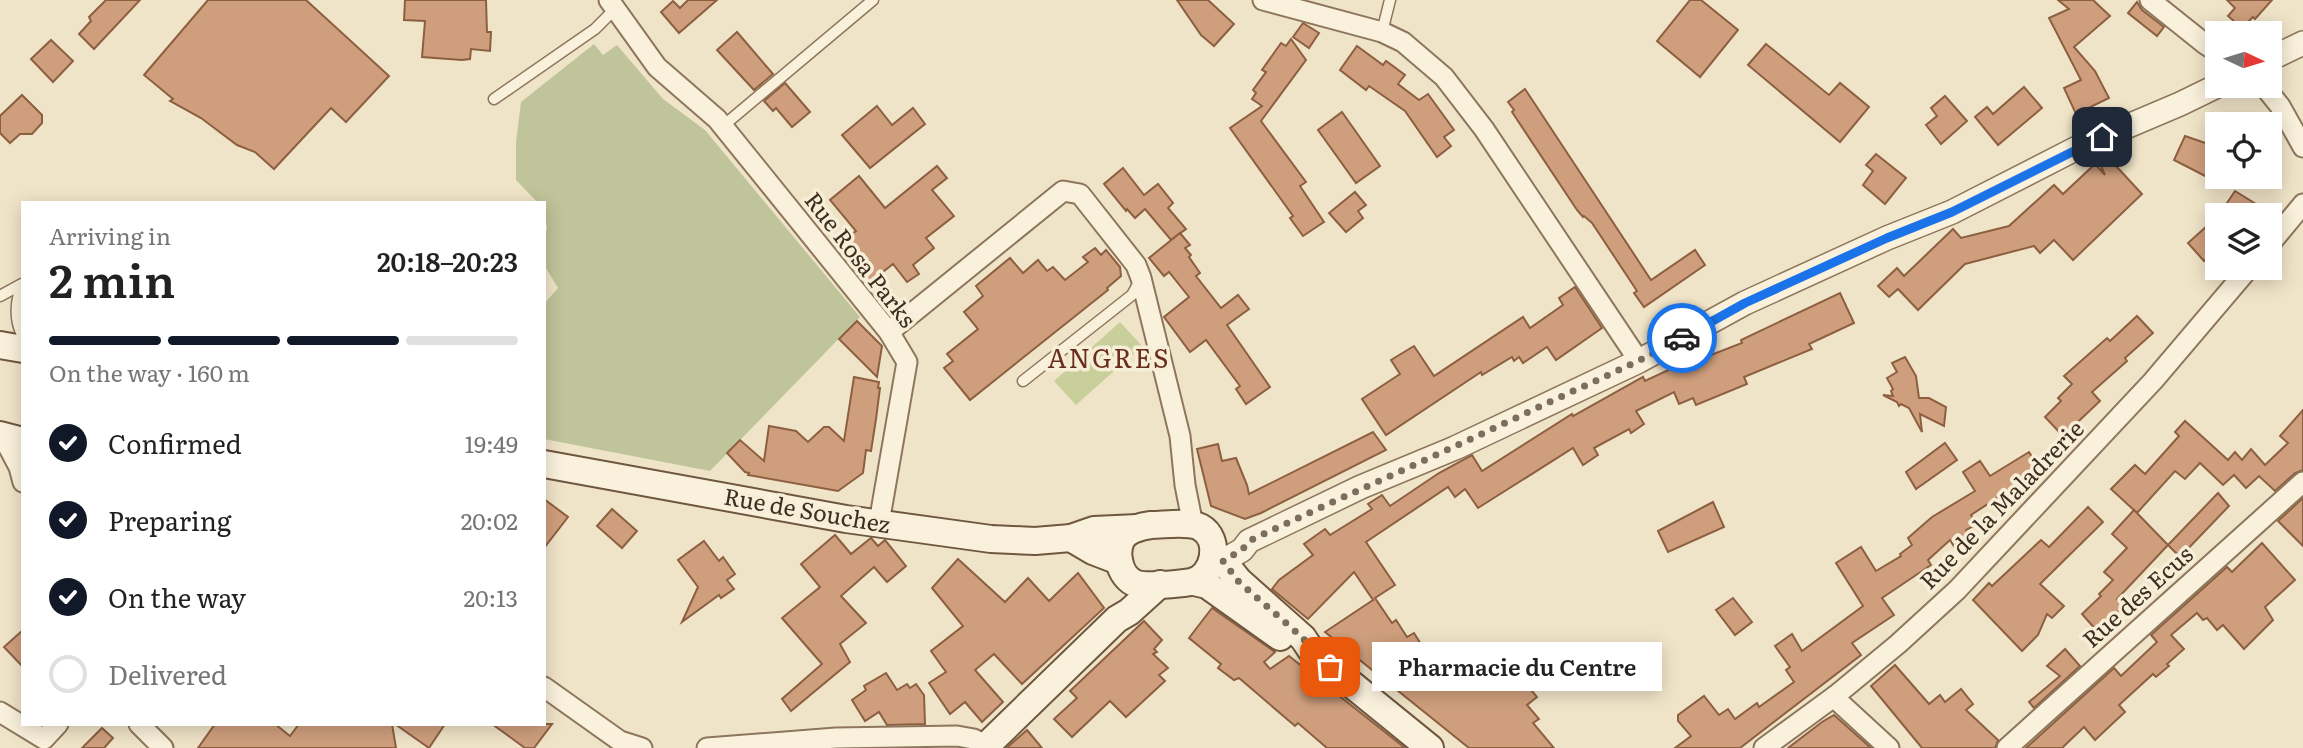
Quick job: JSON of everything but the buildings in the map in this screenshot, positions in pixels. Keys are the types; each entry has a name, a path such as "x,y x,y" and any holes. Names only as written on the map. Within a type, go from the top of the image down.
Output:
{"main road":[{"path":"0,345 21,349"},
{"name":"Rue de Souchez","path":"546,464 879,523 991,539 1035,541 1070,538 1094,530 1151,525 1209,545"},
{"path":"1117,619 1124,570 1122,538 1138,528"},
{"path":"1070,538 1124,570 1137,584 1194,582 1207,585 1290,645 1313,653"},
{"path":"1194,582 1209,568 1209,545"},
{"path":"1209,545 1238,581 1303,638 1313,653 1430,748"},
{"path":"984,747 1117,619 1139,604 1160,584"}],"street":[{"path":"1263,0 1382,32 1403,42 1444,77 1484,129 1639,361"},
{"path":"2150,0 2205,43"},
{"name":"Rue Rosa Parks","path":"618,3 657,67 723,126 889,332 907,362 879,523"},
{"path":"2282,54 2303,43"},
{"path":"1209,545 1242,550 1249,541 1361,487 1455,447 1639,361 1745,303 1887,238 1952,212 2081,146 2205,92"},
{"path":"2274,98 2303,147"},
{"path":"889,332 1063,191 1080,194 1136,265 1141,278 1180,436 1188,504 1209,545"},
{"path":"2282,229 2303,204"},
{"name":"Rue de la Maladrerie","path":"1764,748 1835,696 1957,590 2153,382 2239,280"},
{"path":"8,437 21,474"},
{"name":"Rue des Ecus","path":"2007,748 2303,482"},
{"path":"1209,545 1220,539 1249,541"},
{"path":"546,688 620,741 642,748"},
{"path":"1835,696 1840,704 1889,748"},
{"path":"0,712 21,726"},
{"path":"21,726 47,743 57,726"},
{"path":"141,726 163,748"},
{"path":"707,748 836,738 957,736 974,739 984,747"}],"lane":[{"path":"723,126 873,0"},
{"path":"1382,32 1390,0"},
{"path":"494,99 594,29 618,3"},
{"path":"1023,381 1132,295 1141,278"},
{"path":"0,296 21,284"},
{"path":"21,288 16,299 21,334"}],"green space":[{"path":"594,44 603,55 617,45 663,99 705,130 860,317 710,471 546,439 546,302 558,288 546,268 546,201 536,201 516,180 516,142 521,102"},
{"path":"1120,322 1142,346 1076,405 1054,381"}],"way so far":[{"path":"1330,667 1313,653 1303,638 1238,581 1223,561 1242,550 1249,541 1639,361 1682,338"}],"place":[{"name":"Pharmacie du Centre","path":"1330,667"}],"district":[{"name":"ANGRES","path":"1109,359"}],"route":[{"path":"1682,338 1745,303 1887,238 1952,212 2102,137"}]}
